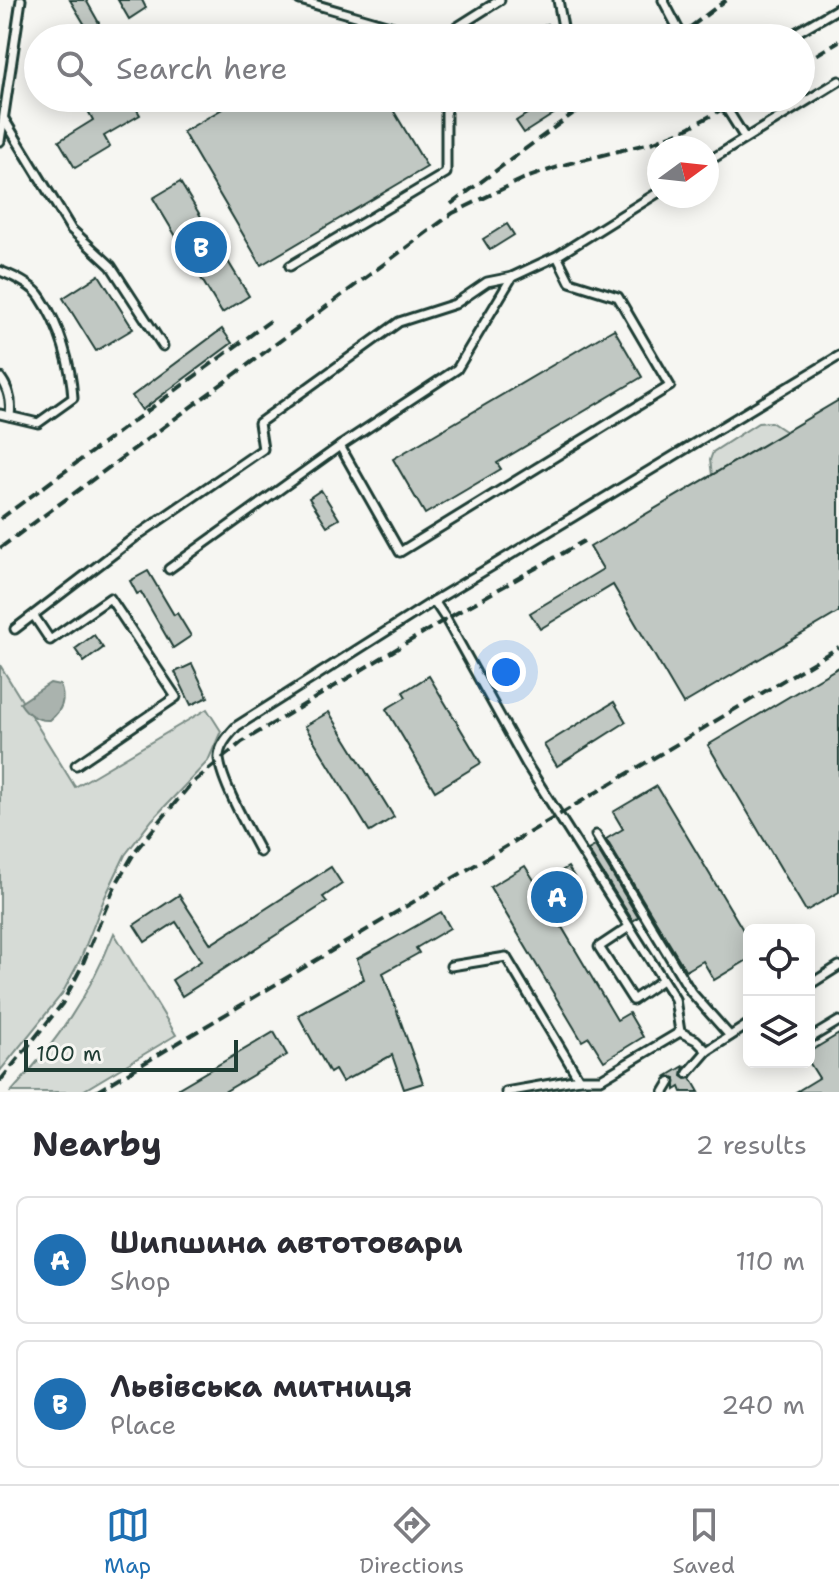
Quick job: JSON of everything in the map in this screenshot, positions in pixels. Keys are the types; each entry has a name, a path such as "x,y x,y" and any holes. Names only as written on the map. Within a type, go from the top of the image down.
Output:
{"lane":[{"path":"0,141 21,0"},
{"path":"300,0 383,24"},
{"path":"462,24 500,0"},
{"path":"558,0 562,24"},
{"path":"663,0 676,24"},
{"path":"811,24 839,8"},
{"path":"815,96 839,81"},
{"path":"290,266 446,173 446,112"},
{"path":"729,112 745,138"},
{"path":"719,154 788,112"},
{"path":"4,119 71,229 111,266 163,346"},
{"path":"15,629 138,535 263,449 259,423 399,322 455,304 487,282 512,277 557,256 647,200"},
{"path":"340,446 400,552 670,386 618,297 570,282 557,256"},
{"path":"0,271 40,295 57,331 72,375 73,398 38,423 0,414"},
{"path":"169,569 340,446 457,369 512,277"},
{"path":"260,852 234,801 219,759 225,739 237,726 434,601 839,356"},
{"path":"0,377 7,386 10,416"},
{"path":"34,616 50,640 110,598 176,697 76,765"},
{"path":"434,601 527,765 675,999 680,1032"},
{"path":"596,835 691,992 730,1036"},
{"path":"629,927 599,947 633,1000 662,980"},
{"path":"451,966 506,957 579,1079"},
{"path":"815,981 839,966"},
{"path":"815,1035 839,1021"},
{"path":"688,1073 707,1051 743,1030"},
{"path":"680,1032 696,1040 707,1051"},
{"path":"506,1092 579,1079 601,1079 680,1032"},
{"path":"664,1092 670,1082"}],"shaded area":[{"path":"771,422 786,432 712,475 710,460 713,452 758,423"},
{"path":"0,665 75,787 207,709 221,731 208,761 152,820 125,855 62,994 0,1071"},
{"path":"50,683 60,685 62,704 50,720 37,718 20,703"},
{"path":"114,933 176,1035 81,1092 11,1092 43,1055 83,998"}],"building":[{"path":"70,0 86,0 99,23 84,24"},
{"path":"118,0 142,0 146,8 129,19"},
{"path":"89,112 138,112 140,115 104,136 110,147 75,168 59,141 93,120"},
{"path":"217,112 394,112 427,167 261,265 183,132"},
{"path":"530,112 557,112 524,133 516,121"},
{"path":"180,182 249,296 222,313 153,198"},
{"path":"507,224 514,235 490,250 483,239"},
{"path":"99,275 133,329 96,351 63,298"},
{"path":"222,329 232,343 142,410 132,396"},
{"path":"614,329 642,377 497,463 501,469 425,514 393,459"},
{"path":"839,400 839,612 683,704 613,585 540,629 530,613 603,569 590,547"},
{"path":"321,490 339,519 327,526 309,498"},
{"path":"148,571 174,615 177,613 191,636 173,648 141,592 137,594 130,581"},
{"path":"94,635 103,648 84,662 75,649"},
{"path":"192,664 208,697 191,705 175,672"},
{"path":"839,667 839,892 806,911 708,745"},
{"path":"429,676 481,763 435,791 386,709 406,697 403,692"},
{"path":"614,702 626,722 557,766 544,745"},
{"path":"329,712 394,817 370,832 305,726"},
{"path":"657,786 743,930 743,963 714,980 703,961 686,971 606,839 623,829 613,812"},
{"path":"595,846 638,917 633,921 588,850"},
{"path":"525,866 537,885 568,867 584,893 553,912 617,1020 629,1013 643,1037 604,1061 589,1037 582,1041 490,887"},
{"path":"331,867 342,884 323,897 327,902 182,996 172,980 201,961 176,922 145,942 134,925 179,895 211,944"},
{"path":"441,912 450,928 416,948 419,953 383,973 423,1083 404,1089 392,1055 342,1082 335,1070 330,1073 298,1015 364,979 357,959"},
{"path":"274,1032 287,1055 224,1092 172,1092"},
{"path":"839,1034 839,1092 796,1092 819,1078 813,1068 815,1048"},
{"path":"684,1066 682,1076 691,1078 699,1092 682,1092 680,1087 675,1090 675,1078 667,1076"}],"railway":[{"path":"694,24 726,0"},
{"path":"815,56 839,41"},
{"path":"451,204 575,112"},
{"path":"0,548 453,213 523,179 567,164 654,142 717,112"},
{"path":"0,519 270,321"},
{"path":"0,1081 62,1004 81,968 115,886 136,850 190,785 242,742 446,619 584,541"},
{"path":"96,1092 839,647"}],"place":[{"name":"Львівська митниця","path":"201,247"},
{"name":"Шипшина автотовари","path":"557,897"}]}
